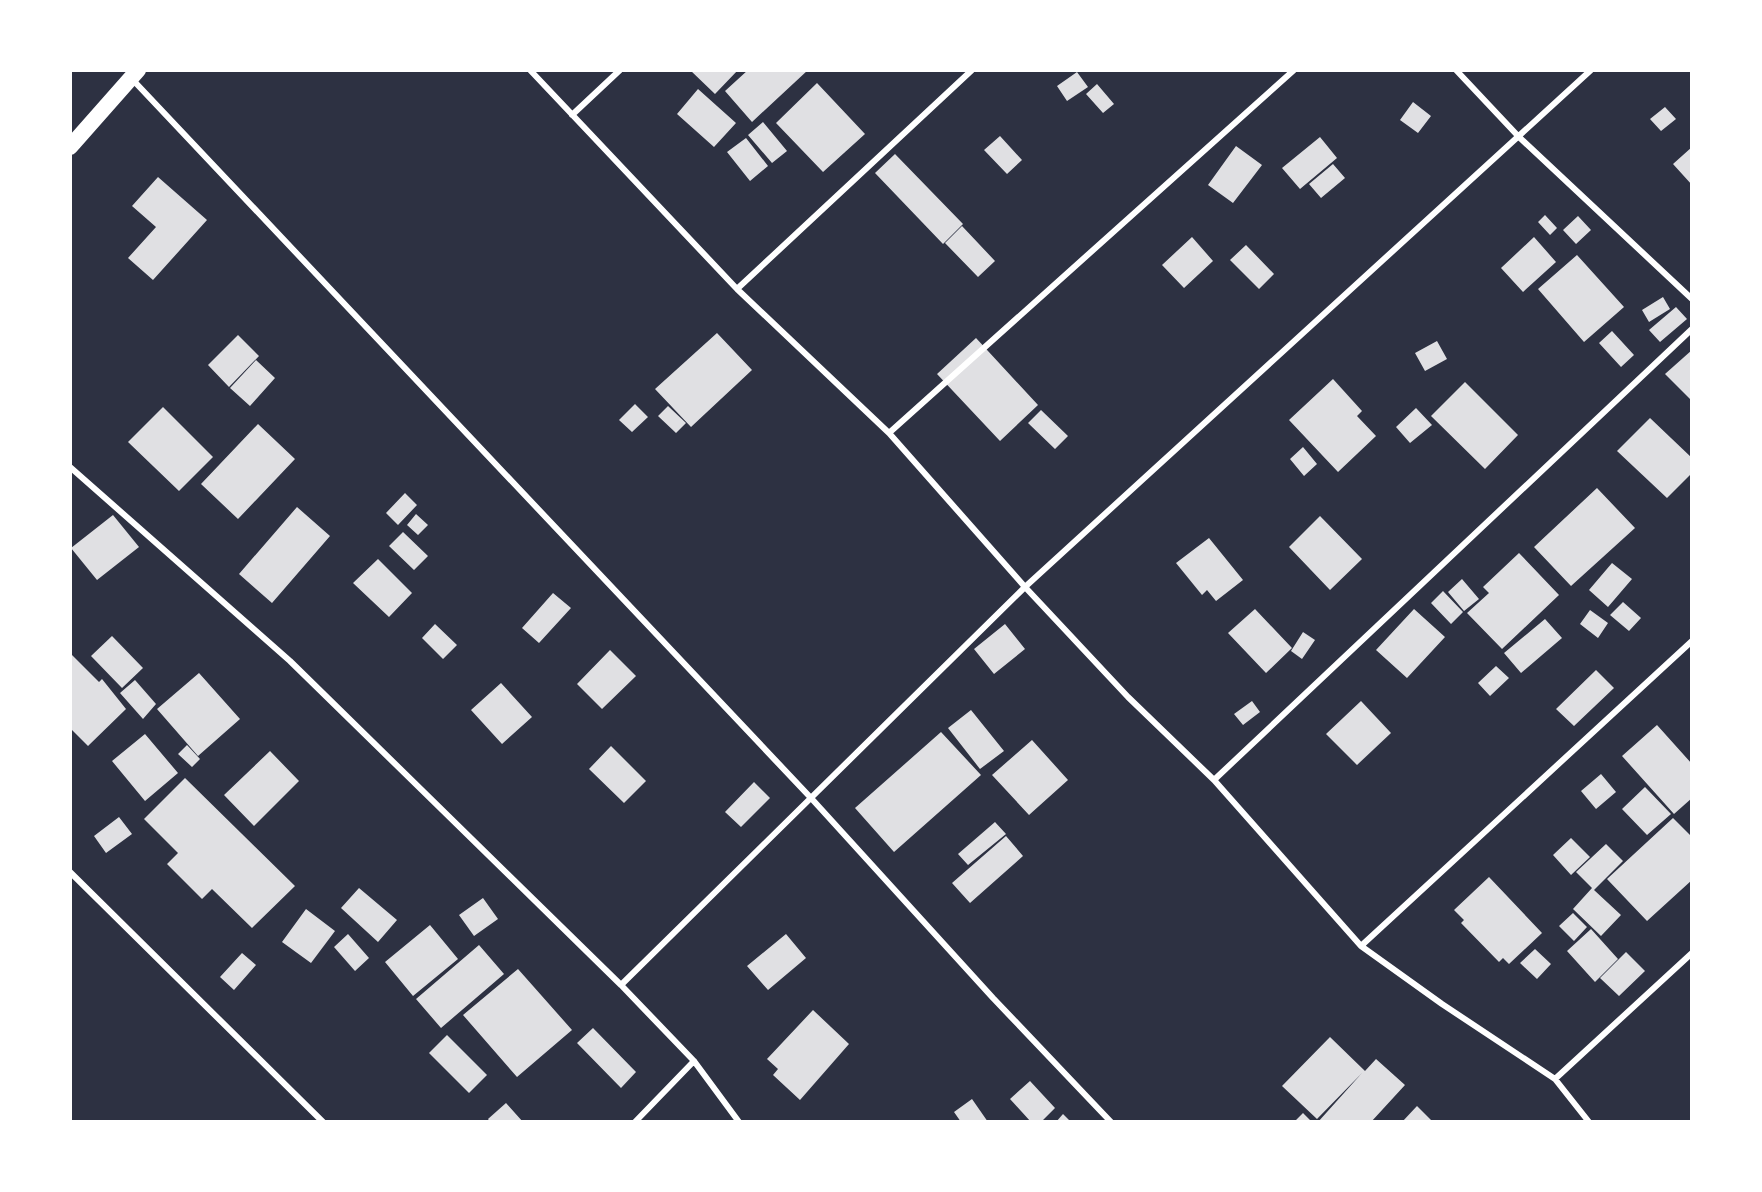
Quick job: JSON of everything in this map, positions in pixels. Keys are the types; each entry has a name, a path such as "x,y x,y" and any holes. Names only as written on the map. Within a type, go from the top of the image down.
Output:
{"highway":[{"path":"70,147 135,75"}],"street":[{"path":"530,70 737,289 889,433 1025,587 1128,697 1214,780 1361,946 1442,1004 1555,1078 1588,1122"},
{"path":"572,115 620,70"},
{"path":"737,289 972,70"},
{"path":"889,433 1294,70"},
{"path":"1456,70 1519,137 1692,299"},
{"path":"621,985 1025,587 1591,70"},
{"path":"135,75 1111,1122"},
{"path":"1214,780 1692,328"},
{"path":"70,467 290,661 621,985 694,1061 739,1122"},
{"path":"1361,946 1692,641"},
{"path":"70,872 323,1122"},
{"path":"1555,1078 1692,953"},
{"path":"635,1122 694,1061"}],"building":[{"path":"690,70 738,70 715,94"},
{"path":"748,70 808,70 752,122 725,91"},
{"path":"1077,72 1088,87 1067,101 1057,86"},
{"path":"817,83 865,134 823,172 776,123"},
{"path":"1097,84 1114,104 1103,113 1086,94"},
{"path":"698,89 736,123 714,147 677,114"},
{"path":"1413,102 1431,116 1418,133 1400,120"},
{"path":"1665,107 1676,119 1661,131 1650,119"},
{"path":"763,122 787,151 772,163 748,135"},
{"path":"1000,136 1022,160 1007,174 984,150"},
{"path":"1320,137 1337,158 1300,189 1282,168"},
{"path":"746,138 768,166 750,181 727,152"},
{"path":"1236,146 1262,165 1233,203 1208,185"},
{"path":"1692,147 1692,185 1673,164"},
{"path":"895,154 963,224 943,244 875,173"},
{"path":"1333,164 1345,178 1321,198 1309,184"},
{"path":"158,177 207,220 153,280 128,258 156,227 132,206"},
{"path":"1545,215 1557,228 1550,235 1538,222"},
{"path":"1578,216 1591,230 1576,244 1563,230"},
{"path":"962,226 995,261 978,277 945,243"},
{"path":"1192,237 1213,261 1184,288 1162,265"},
{"path":"1534,237 1556,262 1523,292 1501,268"},
{"path":"1246,245 1274,274 1259,289 1230,260"},
{"path":"1577,255 1624,307 1584,342 1538,289"},
{"path":"1663,297 1670,309 1649,322 1642,310"},
{"path":"1676,307 1687,319 1660,342 1649,330"},
{"path":"1612,331 1634,355 1621,367 1599,343"},
{"path":"717,333 752,370 691,427 655,389"},
{"path":"238,335 259,356 229,387 208,365"},
{"path":"976,338 1038,405 1000,441 937,374"},
{"path":"1437,341 1447,359 1425,371 1415,353"},
{"path":"1692,350 1692,401 1665,374"},
{"path":"256,360 275,378 250,406 230,388"},
{"path":"1333,379 1362,411 1357,416 1376,436 1338,472 1289,420"},
{"path":"1465,382 1518,435 1485,469 1431,416"},
{"path":"635,404 648,417 632,432 619,420"},
{"path":"668,406 686,423 676,433 658,416"},
{"path":"163,407 213,457 179,491 128,442"},
{"path":"1416,408 1432,425 1410,443 1396,427"},
{"path":"1041,410 1068,436 1055,449 1028,423"},
{"path":"1650,418 1692,458 1692,473 1667,498 1617,451"},
{"path":"258,424 295,459 238,519 201,484"},
{"path":"1303,447 1317,464 1304,476 1290,459"},
{"path":"1597,488 1635,528 1571,586 1534,547"},
{"path":"405,493 417,505 398,525 386,513"},
{"path":"297,507 330,536 272,603 239,574"},
{"path":"416,514 428,525 418,535 407,525"},
{"path":"113,515 139,547 97,580 71,548"},
{"path":"1320,516 1362,559 1330,590 1289,547"},
{"path":"403,532 428,556 414,570 389,546"},
{"path":"1209,538 1243,580 1216,601 1207,590 1202,595 1176,563"},
{"path":"1519,553 1559,595 1502,649 1467,613 1489,593 1483,587"},
{"path":"378,559 412,593 389,617 353,583"},
{"path":"1612,563 1632,579 1608,607 1589,590"},
{"path":"1462,579 1479,599 1464,611 1448,592"},
{"path":"1443,591 1463,612 1451,624 1431,603"},
{"path":"553,593 571,608 539,643 522,628"},
{"path":"1623,602 1641,618 1629,631 1610,615"},
{"path":"1255,609 1292,648 1266,673 1228,633"},
{"path":"1414,609 1445,637 1407,678 1376,650"},
{"path":"1590,610 1608,623 1598,638 1580,624"},
{"path":"1545,619 1562,638 1521,673 1504,653"},
{"path":"435,624 457,645 443,659 422,638"},
{"path":"1005,624 1025,649 994,674 974,649"},
{"path":"1303,632 1315,640 1302,659 1291,651"},
{"path":"112,636 143,668 122,688 91,656"},
{"path":"610,650 636,676 602,709 577,684"},
{"path":"70,653 99,682 102,679 126,709 88,746 70,728"},
{"path":"1496,666 1509,678 1490,696 1478,683"},
{"path":"1596,670 1614,688 1574,726 1556,709"},
{"path":"199,673 240,719 198,756 157,709"},
{"path":"135,680 156,704 143,719 120,693"},
{"path":"501,683 532,717 502,744 471,710"},
{"path":"1252,701 1260,712 1243,725 1234,714"},
{"path":"1361,701 1391,733 1357,765 1326,734"},
{"path":"971,710 1004,751 980,769 948,728"},
{"path":"1657,725 1692,764 1692,798 1674,814 1622,756"},
{"path":"941,732 981,775 894,852 855,808"},
{"path":"145,734 178,773 145,801 112,761"},
{"path":"1032,740 1068,780 1029,815 992,775"},
{"path":"187,745 200,759 192,767 178,754"},
{"path":"611,746 646,781 624,803 589,769"},
{"path":"270,751 299,781 254,826 224,795"},
{"path":"1601,774 1616,792 1596,809 1581,791"},
{"path":"185,778 295,886 252,928 212,889 202,899 167,864 178,853 144,819"},
{"path":"754,782 770,798 741,827 725,812"},
{"path":"1645,787 1671,814 1647,835 1622,809"},
{"path":"119,817 132,834 106,853 94,836"},
{"path":"1673,818 1692,837 1692,880 1647,921 1607,879"},
{"path":"995,822 1006,834 968,865 958,854"},
{"path":"1006,836 1023,856 970,903 952,883"},
{"path":"1571,838 1590,857 1571,875 1553,855"},
{"path":"1606,844 1623,861 1594,890 1621,915 1601,936 1573,909 1592,888 1576,872"},
{"path":"1489,877 1542,933 1509,964 1503,958 1499,962 1461,923 1464,920 1454,910"},
{"path":"359,888 397,920 378,942 341,908"},
{"path":"483,898 498,919 474,936 459,915"},
{"path":"306,909 335,931 311,963 282,942"},
{"path":"1573,913 1587,927 1574,941 1559,926"},
{"path":"430,925 458,959 413,996 385,962"},
{"path":"1591,929 1618,959 1595,982 1567,951"},
{"path":"348,934 369,958 355,971 334,947"},
{"path":"786,934 806,958 768,990 747,966"},
{"path":"479,945 504,974 441,1028 416,999"},
{"path":"1535,949 1551,964 1537,979 1520,963"},
{"path":"1626,952 1645,971 1619,996 1600,978"},
{"path":"242,953 256,965 234,990 220,977"},
{"path":"518,969 572,1030 517,1077 463,1015"},
{"path":"813,1010 849,1044 800,1100 773,1075 778,1069 767,1059"},
{"path":"593,1028 636,1072 621,1088 577,1043"},
{"path":"447,1035 487,1075 469,1093 429,1053"},
{"path":"1330,1037 1365,1071 1376,1059 1405,1085 1371,1122 1318,1122 1362,1073 1317,1119 1282,1086"},
{"path":"1030,1081 1055,1108 1041,1122 1031,1122 1010,1099"},
{"path":"972,1099 988,1122 961,1122 954,1112"},
{"path":"506,1103 523,1122 490,1122 488,1119"},
{"path":"1417,1106 1433,1122 1402,1122"},
{"path":"1303,1113 1312,1122 1294,1122"},
{"path":"1063,1114 1071,1122 1056,1122"}]}
